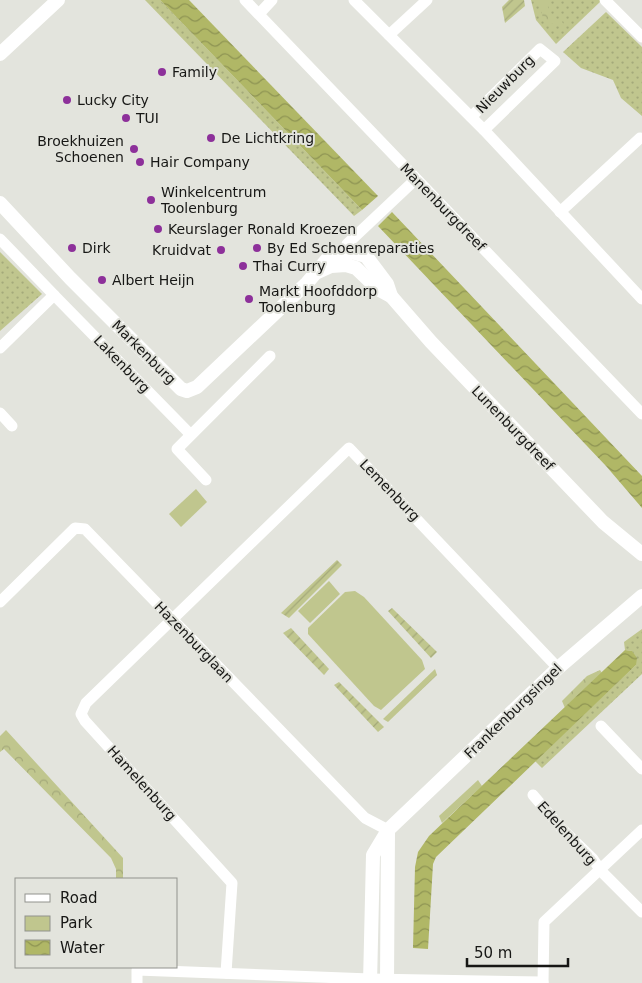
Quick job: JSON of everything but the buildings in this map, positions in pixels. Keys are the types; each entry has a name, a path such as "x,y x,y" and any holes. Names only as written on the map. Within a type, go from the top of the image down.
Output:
{"street":[{"path":"0,54 58,0"},
{"name":"Manenburgdreef","path":"245,0 642,414"},
{"path":"259,14 272,0"},
{"name":"Nieuwburg","path":"354,0 484,130 642,299"},
{"path":"389,35 427,0"},
{"path":"612,2 642,36"},
{"name":"Nieuwburg","path":"471,117 540,49 550,56 554,61 484,130"},
{"path":"560,212 640,138"},
{"path":"347,253 416,179"},
{"name":"Markenburg","path":"0,203 84,292 181,389 187,391 197,387 318,272 331,266 347,253"},
{"name":"Lakenburg","path":"0,239 190,434"},
{"name":"Lunenburgdreef","path":"347,253 366,256 387,284 391,296 430,342 603,522 642,554"},
{"path":"0,348 54,295"},
{"path":"206,480 177,449 270,356"},
{"path":"0,413 12,426"},
{"name":"Lemenburg","path":"174,620 350,448 558,668"},
{"name":"Hazenburglaan","path":"0,602 75,528 85,529 365,818 388,830"},
{"name":"Frankenburgsingel","path":"370,981 373,855 388,830 558,668 642,596"},
{"name":"Hamelenburg","path":"174,620 86,703 81,714 85,721 232,883 226,973"},
{"path":"601,726 641,767"},
{"name":"Edelenburg","path":"533,795 561,828 593,859 601,870 642,912"},
{"path":"387,981 388,830"},
{"name":"Edelenburg","path":"137,983 137,970 370,981 543,982 544,922 642,830"}],"green space":[{"path":"145,0 160,0 362,210 354,216"},
{"path":"509,0 524,0 525,6 505,23 502,7"},
{"path":"531,0 601,1 556,44 536,20"},
{"path":"539,0 546,0 551,17 561,20 564,25 544,23"},
{"path":"606,12 642,47 642,116 621,98 613,80 581,68 563,52"},
{"path":"0,252 42,294 0,331"},
{"path":"196,489 207,502 181,527 169,514"},
{"path":"337,560 342,565 289,618 281,613"},
{"path":"329,581 340,594 310,623 298,611"},
{"path":"355,591 364,597 422,660 425,669 381,710 374,706 308,634 308,628 345,592"},
{"path":"392,608 437,652 431,658 388,611"},
{"path":"291,628 329,669 324,675 283,633"},
{"path":"642,629 642,674 542,768 535,761 636,665 632,651 625,650 624,642"},
{"path":"435,669 437,675 388,722 383,719"},
{"path":"600,670 602,673 565,708 562,701 587,676"},
{"path":"339,682 384,727 378,732 334,685"},
{"path":"6,730 123,858 123,878 116,878 116,869 111,858 4,749 0,752 0,736"},
{"path":"478,780 482,786 442,823 439,816"}],"water":[{"path":"160,0 189,0 378,196 362,210"},
{"path":"392,212 642,476 642,508 606,466 378,226"},
{"path":"625,650 632,651 637,658 636,665 436,857 433,864 428,949 413,948 415,867 418,852 429,836"}],"place":[{"name":"Family","path":"162,72"},
{"name":"Lucky City","path":"67,100"},
{"name":"TUI","path":"126,118"},
{"name":"De Lichtkring","path":"211,138"},
{"name":"Broekhuizen Schoenen","path":"134,149"},
{"name":"Hair Company","path":"140,162"},
{"name":"Winkelcentrum Toolenburg","path":"151,200"},
{"name":"Keurslager Ronald Kroezen","path":"158,229"},
{"name":"Dirk","path":"72,248"},
{"name":"By Ed Schoenreparaties","path":"257,248"},
{"name":"Kruidvat","path":"221,250"},
{"name":"Thai Curry","path":"243,266"},
{"name":"Albert Heijn","path":"102,280"},
{"name":"Markt Hoofddorp Toolenburg","path":"249,299"}]}
